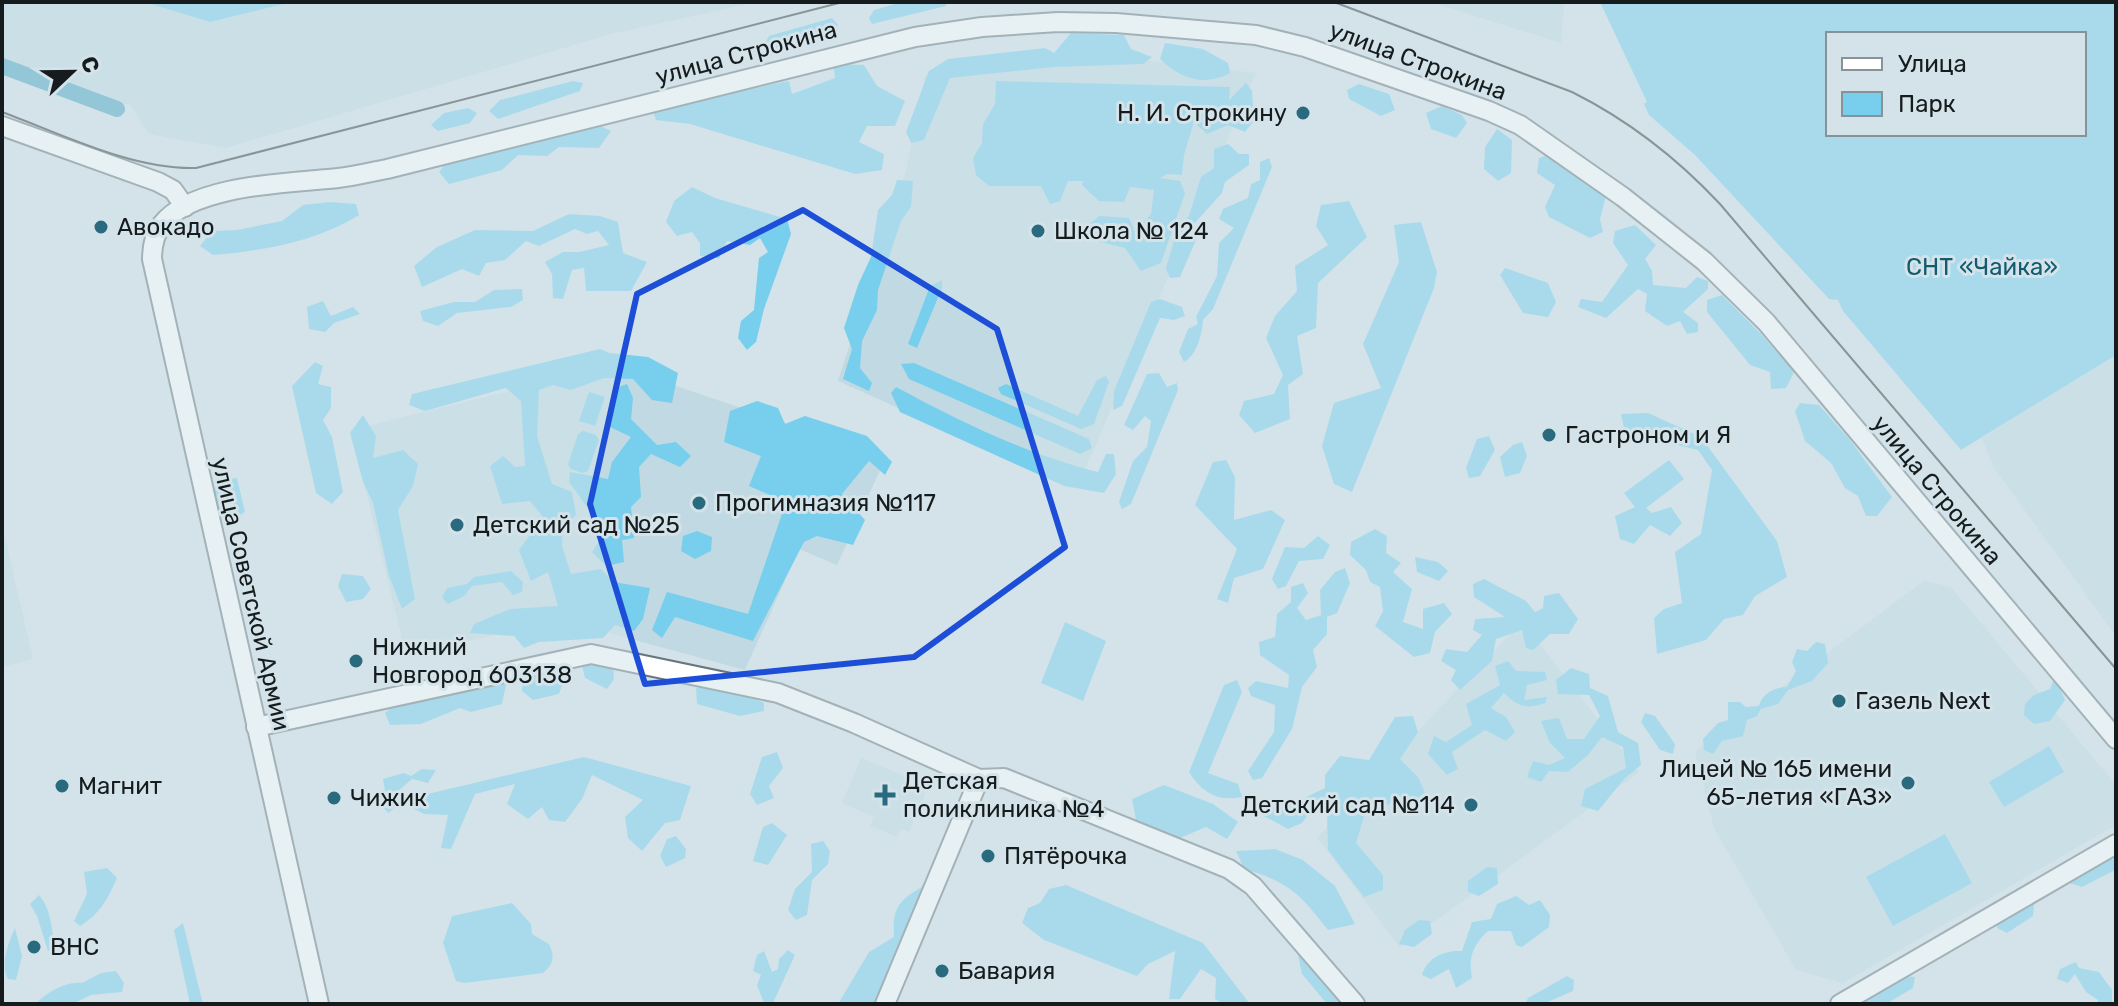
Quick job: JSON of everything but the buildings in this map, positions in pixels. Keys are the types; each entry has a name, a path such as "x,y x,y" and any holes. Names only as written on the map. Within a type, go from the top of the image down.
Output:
{"street":[{"name":"улица Строкина","path":"185,207 233,190 263,184 341,178 387,169 848,52 982,27 1058,22 1116,23 1256,35 1293,43 1489,111 1520,125 1623,197 1704,261 1766,322 2116,739"},
{"path":"2,126 158,182 173,190 185,207"},
{"name":"улица Советской Армии","path":"185,207 172,214 157,231 152,243 152,259 319,1004"},
{"path":"256,727 591,654 778,693 979,779 1004,778 1229,869 1253,886 1355,1004"},
{"path":"885,1004 979,779"},
{"path":"1840,1004 2116,844"}],"highlighted area":[{"path":"803,210 997,329 1065,547 914,657 645,684 590,504 637,294"}],"shaded area":[{"path":"2,2 144,2 210,22 292,2 757,2 611,34 226,148 149,134 131,106 2,61"},
{"path":"1430,2 1564,2 1561,43"},
{"name":"Школа № 124","path":"1136,59 1256,73 1077,488 838,381 906,171 925,75 993,65"},
{"path":"2116,355 2116,636 1994,468 1982,438"},
{"name":"Прогимназия №117","path":"614,365 886,457 837,565 799,549 745,670 561,620 406,655 351,430"},
{"path":"2,524 33,659 2,667"},
{"name":"Лицей № 165 имени 65-летия «ГАЗ»","path":"1924,581 1951,587 2116,785 2116,825 1843,983 1796,970 1714,828 1695,752"},
{"name":"Детский сад №114","path":"1522,621 1639,772 1400,947 1317,838"},
{"name":"Детская поликлиника №4","path":"861,758 928,786 909,832 901,829 897,837 870,826 874,817 842,803"}],"green space":[{"path":"144,2 292,2 210,22"},
{"path":"901,2 946,2 946,6 872,24 869,18 874,10"},
{"name":"СНТ «Чайка»","path":"1600,2 2116,2 2116,355 1961,450 1843,311 1838,300 1829,299 1695,155 1649,115 1644,104 1647,102"},
{"path":"832,18 838,25 833,34 769,52 764,45 769,36"},
{"path":"1071,33 1124,35 1131,49 1152,57 1143,64 1054,67 950,78 924,140 911,143 906,132 929,71 948,59 1045,48 1054,53"},
{"path":"1165,43 1203,49 1228,63 1230,73 1202,80 1176,72 1160,59"},
{"path":"833,64 864,65 877,86 905,101 895,126 867,126 859,142 884,154 882,170 855,174 690,124 656,120 653,111 789,81 792,94 835,78"},
{"path":"573,81 583,83 580,91 498,119 489,111 500,100"},
{"path":"996,81 1230,87 1229,100 1246,83 1252,91 1254,121 1245,132 1228,125 1207,134 1197,125 1203,109 1197,111 1184,155 1182,175 1167,174 1160,178 1180,181 1185,193 1161,263 1141,271 1125,248 1097,241 1090,224 1099,216 1129,218 1135,232 1151,214 1154,190 1130,187 1124,202 1099,201 1082,185 1083,181 1068,181 1060,201 1050,204 1041,186 989,186 976,175 973,158 982,143 983,124 995,104"},
{"path":"1359,84 1389,94 1395,110 1381,116 1349,99 1347,90"},
{"path":"1442,106 1462,115 1467,123 1456,138 1431,129 1426,113"},
{"path":"468,108 477,113 470,123 438,131 431,125 444,113"},
{"path":"590,121 611,131 599,148 559,147 547,156 518,155 502,170 449,184 439,172 449,159"},
{"path":"1497,129 1512,140 1511,173 1498,181 1484,169 1485,147"},
{"path":"1228,144 1239,154 1249,154 1249,165 1225,182 1222,193 1193,225 1196,240 1180,277 1170,278 1166,268 1177,230 1189,216 1201,177 1214,168 1214,149"},
{"path":"1554,153 1607,192 1600,219 1603,232 1590,238 1549,217 1545,207 1555,185 1537,173 1539,158"},
{"path":"1269,158 1272,167 1213,309 1203,320 1200,338 1189,359 1184,362 1179,352 1188,329 1198,324 1196,317 1217,276 1219,243 1234,228 1219,219 1223,209 1248,198 1251,184 1260,180 1260,162"},
{"path":"897,180 913,181 911,207 901,221 878,290 877,310 862,341 860,368 872,383 869,391 843,379 852,349 844,328 871,257 878,210 892,195"},
{"path":"692,187 715,198 787,219 791,234 764,309 756,342 747,350 738,338 741,321 754,310 759,258 768,252 760,238 750,245 727,241 719,258 700,256 700,243 692,232 677,236 666,222 674,201"},
{"path":"1349,201 1367,237 1318,283 1316,328 1297,336 1303,374 1288,385 1290,419 1255,433 1239,415 1244,401 1274,394 1283,375 1266,338 1275,316 1297,291 1295,266 1328,245 1316,226 1321,205"},
{"path":"330,202 356,204 359,215 325,232 269,248 213,255 200,246 212,231 237,230 282,221 303,205"},
{"path":"569,214 600,216 618,222 623,253 647,262 631,291 586,291 584,268 572,270 563,299 553,298 552,274 545,262 563,252 579,252 609,245 598,231 587,234 575,229 539,246 526,241 505,260 486,263 479,276 462,269 422,287 414,266 437,247 475,230 533,231"},
{"path":"1421,222 1437,272 1434,288 1352,492 1334,484 1322,446 1334,403 1381,388 1363,344 1399,262 1394,225"},
{"path":"1635,225 1656,245 1645,259 1652,271 1653,285 1686,288 1697,277 1708,281 1708,289 1683,312 1698,323 1698,332 1687,334 1680,321 1667,326 1645,311 1647,294 1638,289 1606,318 1578,307 1581,299 1602,302 1628,265 1613,243 1615,231"},
{"path":"1505,268 1548,283 1556,302 1548,317 1523,313 1500,275"},
{"path":"942,280 942,288 917,348 908,344 930,286"},
{"path":"522,289 523,300 511,307 457,313 438,326 423,321 420,311 454,302 475,302 494,290"},
{"path":"1722,295 1794,372 1786,388 1771,389 1770,372 1750,365 1707,312 1707,300"},
{"path":"1160,299 1182,307 1185,316 1174,320 1160,318 1122,406 1113,410 1114,391 1151,302"},
{"path":"323,301 331,316 353,307 360,314 334,323 325,332 309,329 307,307"},
{"path":"600,349 609,353 648,357 678,373 672,403 652,400 633,379 604,378 571,390 553,385 539,390 537,436 552,484 572,492 576,515 563,527 562,546 571,574 601,569 613,582 650,588 643,619 634,631 615,625 603,638 539,642 524,648 514,636 470,633 474,624 510,609 558,606 548,572 531,581 519,550 543,517 530,501 502,504 490,466 503,456 515,467 525,466 521,401 506,388 425,411 409,405 412,394"},
{"path":"315,362 323,366 318,384 331,387 331,408 323,420 332,437 343,492 332,504 316,493 292,386"},
{"path":"914,363 1089,439 1092,448 1080,454 909,379 901,364"},
{"path":"1159,373 1167,387 1177,383 1178,390 1131,504 1122,509 1119,502 1133,461 1147,447 1151,421 1145,416 1133,430 1124,425 1147,374"},
{"path":"1106,376 1109,382 1094,424 1081,429 1001,394 998,388 1006,384 1078,416 1097,380"},
{"path":"627,384 633,398 631,419 657,445 676,442 691,456 680,467 651,454 639,467 641,497 631,507 634,538 622,540 624,562 606,566 592,552 599,541 592,514 569,482 570,472 608,479 612,462 631,437 606,425 613,389"},
{"path":"896,387 994,436 1072,465 1098,472 1106,454 1114,454 1116,474 1104,493 1064,486 900,412 891,393"},
{"path":"589,392 605,397 595,426 579,421"},
{"path":"757,401 778,408 785,424 805,416 867,436 892,462 885,475 869,461 842,494 865,520 853,545 817,536 804,542 753,641 675,617 662,638 652,630 667,592 748,614 786,502 749,486 761,456 724,442 730,411"},
{"path":"1800,403 1819,405 1850,440 1892,497 1877,516 1866,516 1858,496 1845,488 1831,463 1805,441 1795,411"},
{"path":"1648,413 1701,437 1777,541 1787,577 1755,596 1743,615 1724,619 1706,640 1657,654 1654,618 1664,609 1682,603 1675,552 1701,534 1712,470 1698,450 1625,432 1621,414"},
{"path":"363,415 376,436 373,458 403,450 418,464 413,486 398,510 415,599 402,609 389,576 373,503 363,482 350,433"},
{"path":"583,431 596,435 599,440 588,471 583,473 571,469 568,464 578,434"},
{"path":"1489,436 1495,450 1480,476 1469,478 1466,468 1477,439"},
{"path":"1522,442 1527,456 1520,473 1505,477 1500,457 1513,445"},
{"path":"1226,460 1235,477 1234,520 1271,510 1285,520 1263,569 1234,578 1228,603 1217,599 1237,549 1195,505 1213,462"},
{"path":"1669,460 1684,479 1646,508 1652,513 1671,507 1682,523 1670,536 1650,525 1634,544 1620,539 1615,516 1635,507 1624,493"},
{"path":"237,478 245,512 228,523 219,515 212,491 220,480"},
{"path":"1375,529 1387,536 1386,553 1401,563 1393,572 1412,589 1403,622 1423,629 1423,609 1444,603 1452,614 1435,632 1430,653 1414,657 1375,626 1383,611 1380,587 1370,582 1366,570 1350,555 1351,542"},
{"path":"697,531 712,537 711,551 695,559 681,551 683,536"},
{"path":"1318,536 1330,545 1323,559 1299,561 1286,586 1278,589 1272,579 1285,547 1304,548"},
{"path":"1415,557 1438,562 1448,571 1439,581 1417,572"},
{"path":"1345,568 1350,583 1337,613 1327,617 1327,634 1313,650 1317,667 1302,687 1292,729 1262,778 1253,780 1248,771 1274,732 1275,705 1251,696 1248,688 1256,681 1288,688 1289,675 1260,655 1259,642 1275,637 1277,614 1291,602 1291,587 1303,583 1308,593 1297,608 1306,620 1321,615 1320,590 1335,572"},
{"path":"511,571 523,582 522,592 513,595 502,582 472,586 464,596 448,604 442,597 447,588 467,584 474,577"},
{"path":"342,574 363,576 371,589 363,599 346,602 338,586"},
{"path":"1484,579 1526,601 1535,612 1543,608 1544,596 1559,593 1578,619 1569,634 1550,634 1533,650 1526,648 1522,630 1496,639 1492,661 1460,690 1451,680 1456,670 1441,661 1446,649 1467,652 1482,635 1473,630 1475,619 1505,617 1474,597 1473,584"},
{"path":"1065,622 1106,641 1083,701 1041,683"},
{"path":"1816,642 1825,644 1828,663 1812,681 1788,690 1778,704 1761,709 1757,716 1747,720 1743,736 1722,741 1713,754 1704,750 1703,739 1718,723 1728,720 1728,702 1740,702 1746,707 1759,706 1769,692 1787,687 1796,671 1792,662 1797,649 1807,651"},
{"path":"602,659 613,667 614,679 607,689 585,678 582,666"},
{"path":"1508,661 1516,671 1545,672 1547,680 1527,685 1524,700 1547,697 1545,703 1522,706 1504,693 1491,708 1506,717 1515,732 1506,741 1485,730 1452,752 1458,769 1447,775 1428,754 1434,736 1446,742 1472,725 1466,704 1500,685 1495,666"},
{"path":"557,662 565,677 559,694 533,700 522,691 523,672"},
{"path":"1571,668 1589,674 1590,688 1608,696 1618,732 1638,743 1641,765 1624,779 1598,811 1581,806 1585,789 1626,768 1623,747 1602,737 1588,755 1568,772 1549,771 1541,782 1527,777 1533,761 1549,765 1565,758 1550,743 1541,721 1559,718 1567,739 1584,739 1600,716 1589,695 1558,694 1556,680"},
{"path":"500,675 507,680 502,704 471,712 460,708 421,724 390,725 385,713 403,699 464,682 486,688"},
{"path":"1237,680 1242,692 1208,773 1238,784 1242,797 1225,798 1205,790 1189,772 1224,685"},
{"path":"2053,681 2058,684 2065,700 2050,721 2034,724 2024,715 2025,704 2034,695 2050,689"},
{"path":"705,686 742,692 764,703 764,711 740,716 697,704 696,688"},
{"path":"1645,713 1655,716 1675,744 1673,754 1660,750 1641,722"},
{"path":"1413,716 1418,732 1400,759 1418,777 1428,799 1418,807 1397,795 1388,805 1369,800 1356,843 1383,875 1383,890 1364,897 1328,850 1327,813 1310,812 1302,823 1288,829 1260,814 1260,802 1274,797 1296,802 1325,788 1325,775 1340,756 1369,760 1395,717"},
{"path":"2049,746 2064,772 2004,807 1989,782"},
{"path":"777,752 783,768 769,786 774,798 757,805 750,794 762,757"},
{"path":"584,757 691,786 680,820 665,823 642,851 628,838 625,817 643,800 592,775 582,799 565,822 549,820 542,807 528,819 507,804 515,784 475,794 451,849 441,848 448,815 424,814 410,807 419,796"},
{"path":"422,769 436,770 428,783 412,779 396,793 396,805 389,813 383,808 379,796 385,791 383,779 404,773 411,776"},
{"path":"1164,785 1213,804 1238,822 1227,839 1206,827 1180,838 1136,820 1132,799"},
{"path":"772,823 787,835 768,865 753,861 763,827"},
{"path":"1945,834 1972,883 1893,926 1866,877"},
{"path":"676,836 686,849 685,858 666,867 660,856 667,839"},
{"path":"823,841 830,851 828,864 812,880 807,915 796,920 788,910 795,889 812,872 811,844"},
{"path":"1275,849 1303,860 1335,886 1355,924 1328,930 1292,891 1272,879 1244,869 1236,851"},
{"path":"2109,855 2116,860 2115,870 2082,887 2070,883 2072,875"},
{"path":"1487,867 1497,868 1498,884 1479,896 1468,892 1468,881"},
{"path":"107,868 117,878 114,886 98,911 80,926 74,921 87,894 84,872"},
{"path":"1066,885 1203,943 1250,1004 1224,1004 1215,999 1216,978 1201,969 1180,999 1169,999 1175,951 1148,964 1137,976 1044,940 1022,923 1028,908 1040,903 1049,889"},
{"path":"922,887 910,933 879,1004 838,1004 869,952 894,937 894,920 902,901"},
{"path":"39,895 52,926 54,947 48,951 30,904"},
{"path":"1516,896 1529,905 1540,900 1550,915 1549,927 1522,947 1516,945 1511,931 1488,931 1473,952 1472,978 1456,988 1449,969 1431,979 1422,975 1428,964 1438,956 1462,951 1472,922 1491,919 1497,904"},
{"path":"2024,901 2034,904 2033,916 2007,933 1997,928 1997,918"},
{"path":"512,903 531,924 532,934 549,944 553,956 549,966 543,973 464,983 456,981 443,943 452,916"},
{"path":"1419,920 1430,921 1432,934 1414,947 1399,944 1405,930"},
{"path":"183,923 203,1004 190,1004 174,930"},
{"path":"15,928 22,956 16,980 8,979 5,967"},
{"path":"788,950 795,955 773,1003 764,1003 757,985 761,975 753,971 757,955 764,951 772,972 778,969 779,959"},
{"path":"1320,954 1351,1004 1327,1004 1302,974 1298,955"},
{"path":"2076,962 2079,968 2099,972 2112,990 2112,1004 2098,1004 2098,1000 2086,992 2075,974 2068,983 2057,979 2060,969"},
{"path":"116,971 124,983 122,992 91,995 72,1004 35,1004 63,986"},
{"path":"1567,976 1574,980 1573,991 1543,1004 1525,1004 1528,998"},
{"path":"1900,976 1915,977 1913,988 1886,1004 1853,1004"}],"waterway":[{"path":"2,66 117,109"}],"tram line":[{"path":"2,112 122,157 172,167 196,168 843,2"},
{"path":"1334,2 1572,92 1632,128 1687,171 1720,204 2116,669"}],"place":[{"name":"Н. И. Строкину","path":"1303,113"},
{"name":"Авокадо","path":"101,227"},
{"name":"Школа № 124","path":"1038,231"},
{"name":"Гастроном и Я","path":"1549,435"},
{"name":"Прогимназия №117","path":"699,503"},
{"name":"Детский сад №25","path":"457,525"},
{"name":"Нижний Новгород 603138","path":"356,661"},
{"name":"Газель Next","path":"1839,701"},
{"name":"Лицей № 165 имени 65-летия «ГАЗ»","path":"1908,783"},
{"name":"Магнит","path":"62,786"},
{"name":"Детская поликлиника №4","path":"885,795"},
{"name":"Чижик","path":"334,798"},
{"name":"Детский сад №114","path":"1471,805"},
{"name":"Пятёрочка","path":"988,856"},
{"name":"ВНС","path":"34,947"},
{"name":"Бавария","path":"942,971"}]}
